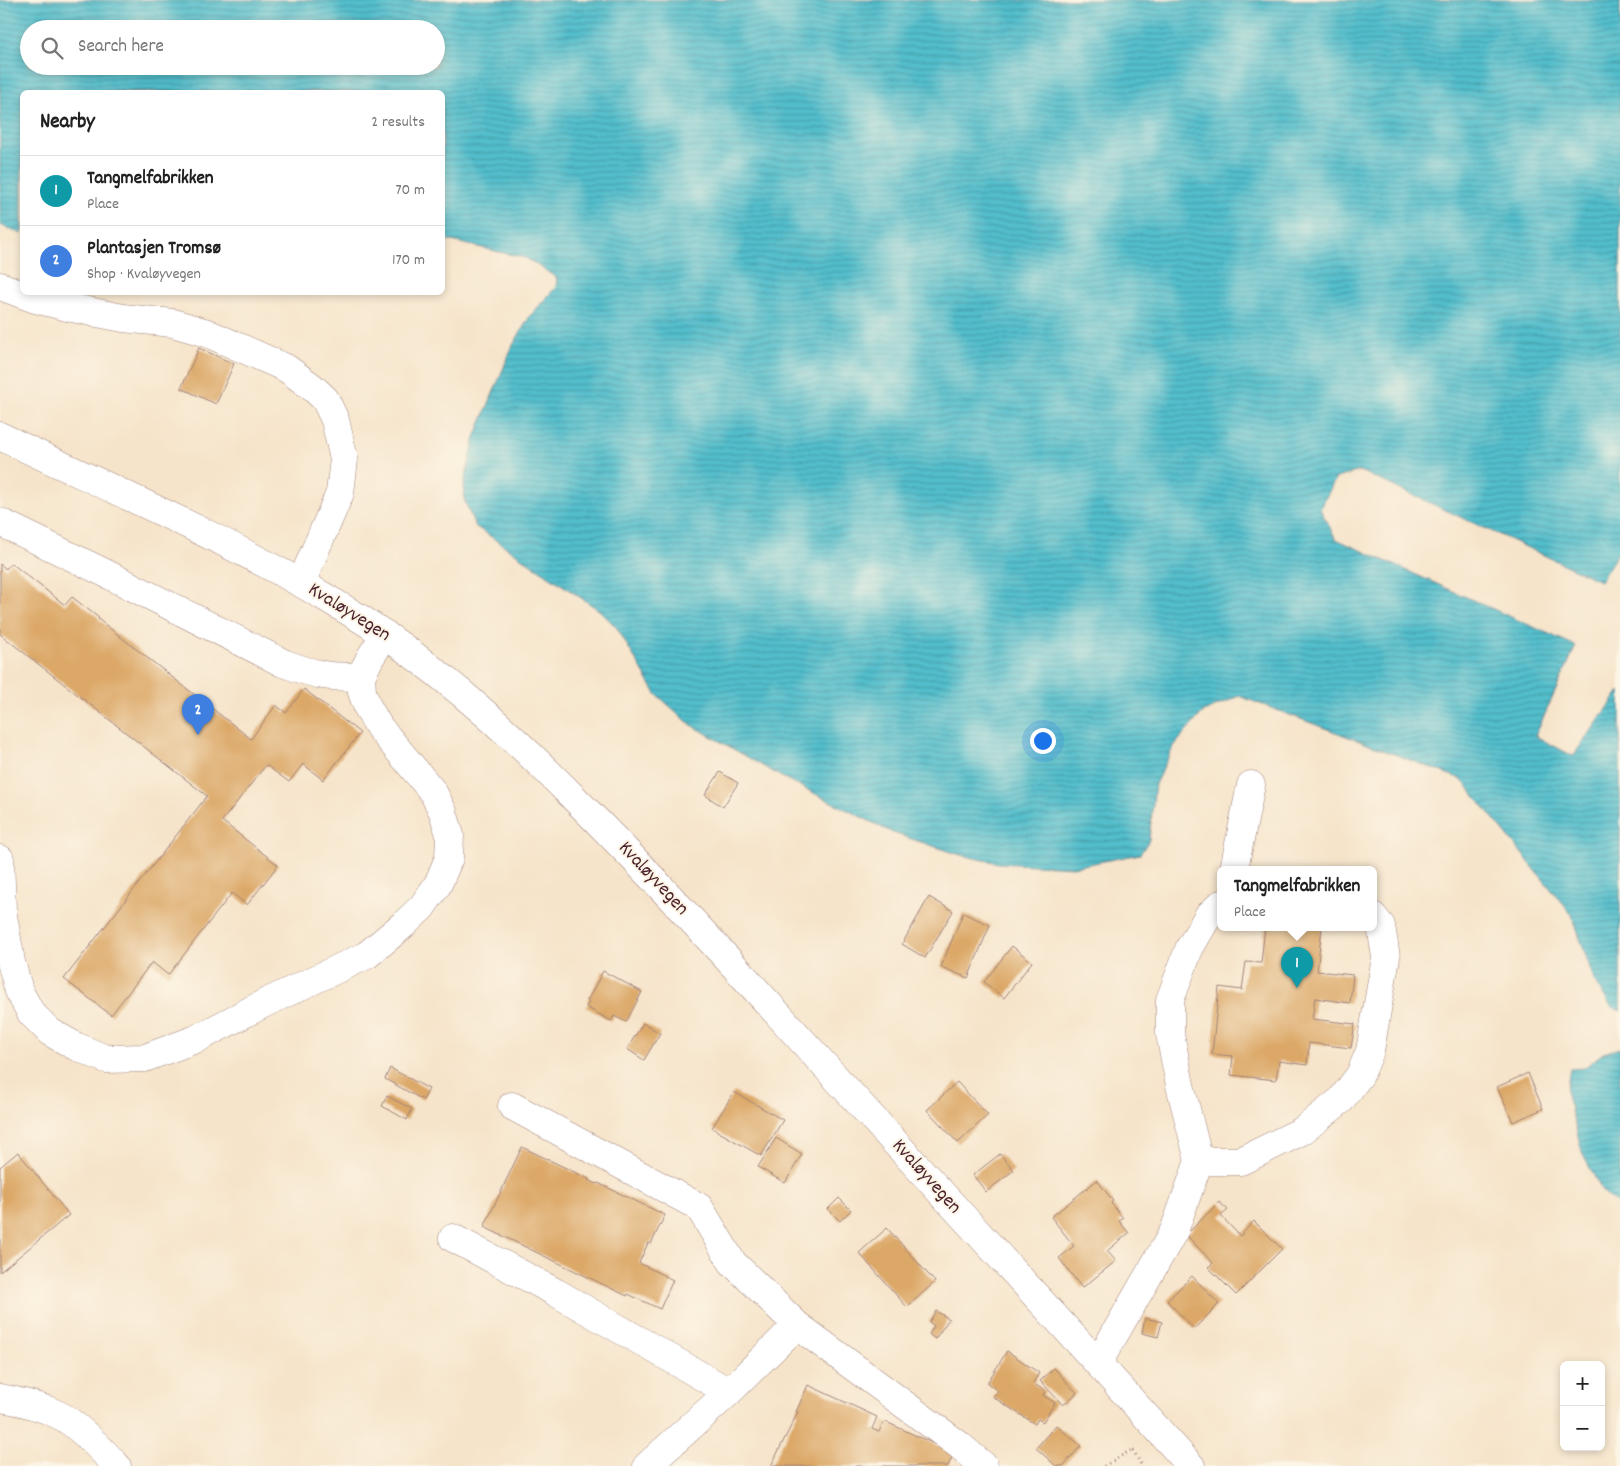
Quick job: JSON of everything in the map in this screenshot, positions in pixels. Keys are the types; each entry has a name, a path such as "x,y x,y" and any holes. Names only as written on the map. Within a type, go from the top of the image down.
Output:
{"street":[{"path":"0,286 20,293"},
{"path":"24,295 123,318 172,323 207,333 286,368 325,399 335,420 344,459 340,493 301,583"},
{"name":"Kvaløyvegen","path":"0,436 218,538 301,583 385,634 472,701 511,736 624,848 744,975 973,1229 1191,1466"},
{"path":"0,522 284,663 323,676 340,678 361,676"},
{"path":"0,859 2,910 11,962 19,991 32,1013 50,1032 75,1046 106,1059 145,1058 196,1039 367,955 403,925 422,906 438,884 449,858 450,835 443,812 433,792 379,727 362,692 361,676 385,634"},
{"path":"1235,866 1251,785"},
{"path":"1098,1363 1174,1231 1199,1161 1180,1086 1170,1034 1170,1000 1189,949 1208,916 1217,908"},
{"path":"1199,1161 1241,1161 1302,1131 1341,1100 1360,1075 1370,1051 1386,957 1381,926 1377,921"},
{"path":"512,1106 699,1207 732,1262 797,1325 959,1444 984,1466"},
{"path":"452,1238 555,1292 729,1392"},
{"path":"648,1466 729,1392 797,1325"},
{"path":"0,1398 26,1402 60,1415 88,1438 116,1466"}],"path":[{"path":"1104,1466 1132,1449 1142,1466"}],"water":[{"path":"0,0 1620,0 1620,550 1600,581 1360,471 1336,478 1320,509 1336,539 1576,646 1535,736 1573,756 1620,691 1620,1011 1610,1005 1594,980 1572,915 1461,779 1239,696 1202,713 1174,746 1155,784 1149,840 1140,854 1073,867 998,863 961,855 893,833 780,776 690,724 656,694 617,628 599,610 475,526 465,502 464,484 475,437 513,345 530,316 556,287 557,278 526,258 445,239 445,90 20,90 20,233 0,225"},
{"path":"1620,1048 1620,1206 1602,1191 1583,1155 1566,1091 1570,1069 1584,1068 1603,1053"}],"building":[{"path":"199,348 234,364 216,404 181,388"},
{"path":"11,563 65,605 72,597 251,739 276,705 286,713 304,689 360,733 323,780 303,764 289,782 266,765 222,821 278,865 247,905 232,893 168,975 152,962 111,1015 64,979 207,796 0,634 0,564 6,569"},
{"path":"720,772 738,783 723,807 705,795"},
{"path":"929,897 953,911 925,958 902,944"},
{"path":"963,913 990,925 968,978 941,967"},
{"path":"1265,931 1322,931 1317,971 1353,975 1350,1003 1315,998 1312,1019 1355,1024 1351,1048 1309,1043 1307,1065 1279,1061 1276,1080 1231,1075 1233,1056 1212,1054 1219,987 1242,990 1246,962 1261,963"},
{"path":"1012,946 1032,962 1004,998 984,982"},
{"path":"603,971 642,992 626,1022 614,1016 611,1021 586,1007 589,1002 587,1001"},
{"path":"643,1023 660,1033 644,1060 627,1049"},
{"path":"390,1068 429,1089 423,1100 385,1079"},
{"path":"1528,1073 1543,1109 1513,1122 1497,1087"},
{"path":"957,1082 988,1115 958,1143 927,1110"},
{"path":"734,1092 783,1120 761,1156 712,1128"},
{"path":"387,1096 412,1109 407,1120 382,1106"},
{"path":"776,1138 802,1154 785,1183 758,1167"},
{"path":"522,1147 665,1215 651,1244 648,1243 639,1263 673,1280 660,1309 628,1294 627,1296 484,1227"},
{"path":"18,1152 69,1215 0,1272 0,1167"},
{"path":"1000,1154 1014,1170 986,1192 973,1175"},
{"path":"1097,1180 1113,1201 1111,1203 1123,1218 1119,1221 1129,1233 1107,1251 1116,1261 1082,1288 1059,1258 1074,1246 1051,1217"},
{"path":"839,1198 851,1210 840,1221 828,1209"},
{"path":"1219,1202 1228,1210 1221,1216 1240,1236 1254,1221 1282,1249 1236,1295 1208,1267 1213,1263 1186,1235"},
{"path":"887,1228 935,1282 907,1307 859,1253"},
{"path":"1192,1276 1219,1304 1194,1329 1167,1301"},
{"path":"936,1311 949,1319 935,1339 929,1334 934,1326 929,1322"},
{"path":"1145,1318 1162,1322 1158,1337 1142,1333"},
{"path":"1007,1351 1039,1373 1033,1383 1045,1391 1043,1395 1055,1403 1043,1422 1038,1419 1035,1424 993,1397 998,1391 987,1383"},
{"path":"1054,1368 1077,1393 1063,1405 1040,1381"},
{"path":"808,1385 877,1417 872,1429 879,1432 884,1421 954,1453 948,1466 771,1466 798,1412 796,1412"},
{"path":"1056,1425 1081,1446 1063,1466 1056,1466 1036,1448"}],"place":[{"name":"Plantasjen Tromsø","path":"198,735"},
{"name":"Tangmelfabrikken","path":"1297,988"}]}
